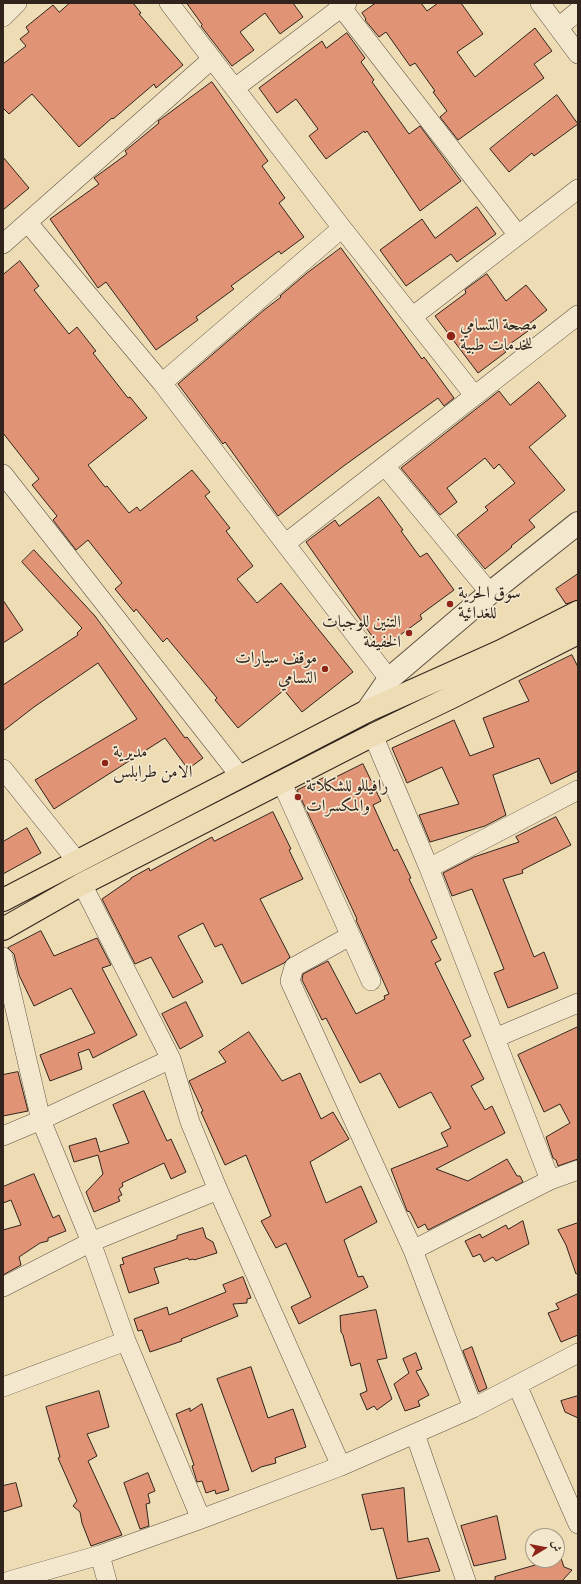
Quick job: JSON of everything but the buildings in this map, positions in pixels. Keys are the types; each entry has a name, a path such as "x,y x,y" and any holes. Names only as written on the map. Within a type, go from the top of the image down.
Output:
{"main road":[{"path":"3,900 367,711 501,651 578,612"},
{"path":"3,929 82,884 282,783 372,735 452,698 578,632"}],"street":[{"path":"3,17 17,3"},
{"path":"169,3 342,228 474,395"},
{"path":"540,3 578,54"},
{"path":"235,88 342,4 518,235"},
{"path":"559,27 578,11"},
{"path":"3,244 212,59"},
{"path":"412,317 578,189"},
{"path":"28,223 162,382 389,679"},
{"path":"162,382 342,228"},
{"path":"286,543 578,315"},
{"path":"385,466 490,593"},
{"path":"3,474 240,776"},
{"path":"367,711 389,679 490,593 578,523"},
{"path":"372,735 429,868 550,1180"},
{"path":"3,769 77,861"},
{"path":"282,783 371,981"},
{"path":"429,868 578,790"},
{"path":"82,884 171,1059 190,1122 218,1190 341,1466"},
{"path":"350,936 294,967 290,981 413,1250 473,1408"},
{"path":"3,958 41,1120 91,1242 126,1341 201,1519"},
{"path":"495,1038 578,1003"},
{"path":"3,1136 41,1120 171,1059"},
{"path":"413,1250 550,1180 578,1170"},
{"path":"3,1287 91,1242 218,1190"},
{"path":"3,1387 126,1341"},
{"path":"9,1581 100,1555 201,1519 341,1466 473,1408 578,1352"},
{"path":"517,1385 577,1521"},
{"path":"415,1434 466,1581"},
{"path":"100,1555 107,1581"}],"place":[{"name":"مصحة التسامي للخدمات طبية","path":"451,336"},
{"name":"سوق الحرية للغدائية","path":"450,604"},
{"name":"التنين للوجبات الخفيفة","path":"409,633"},
{"name":"موقف سيارات التسامي","path":"325,669"},
{"name":"مديرية الامن طرابلس","path":"105,763"},
{"name":"رافيللو للشكلاتة والمكسرات","path":"298,797"}]}
